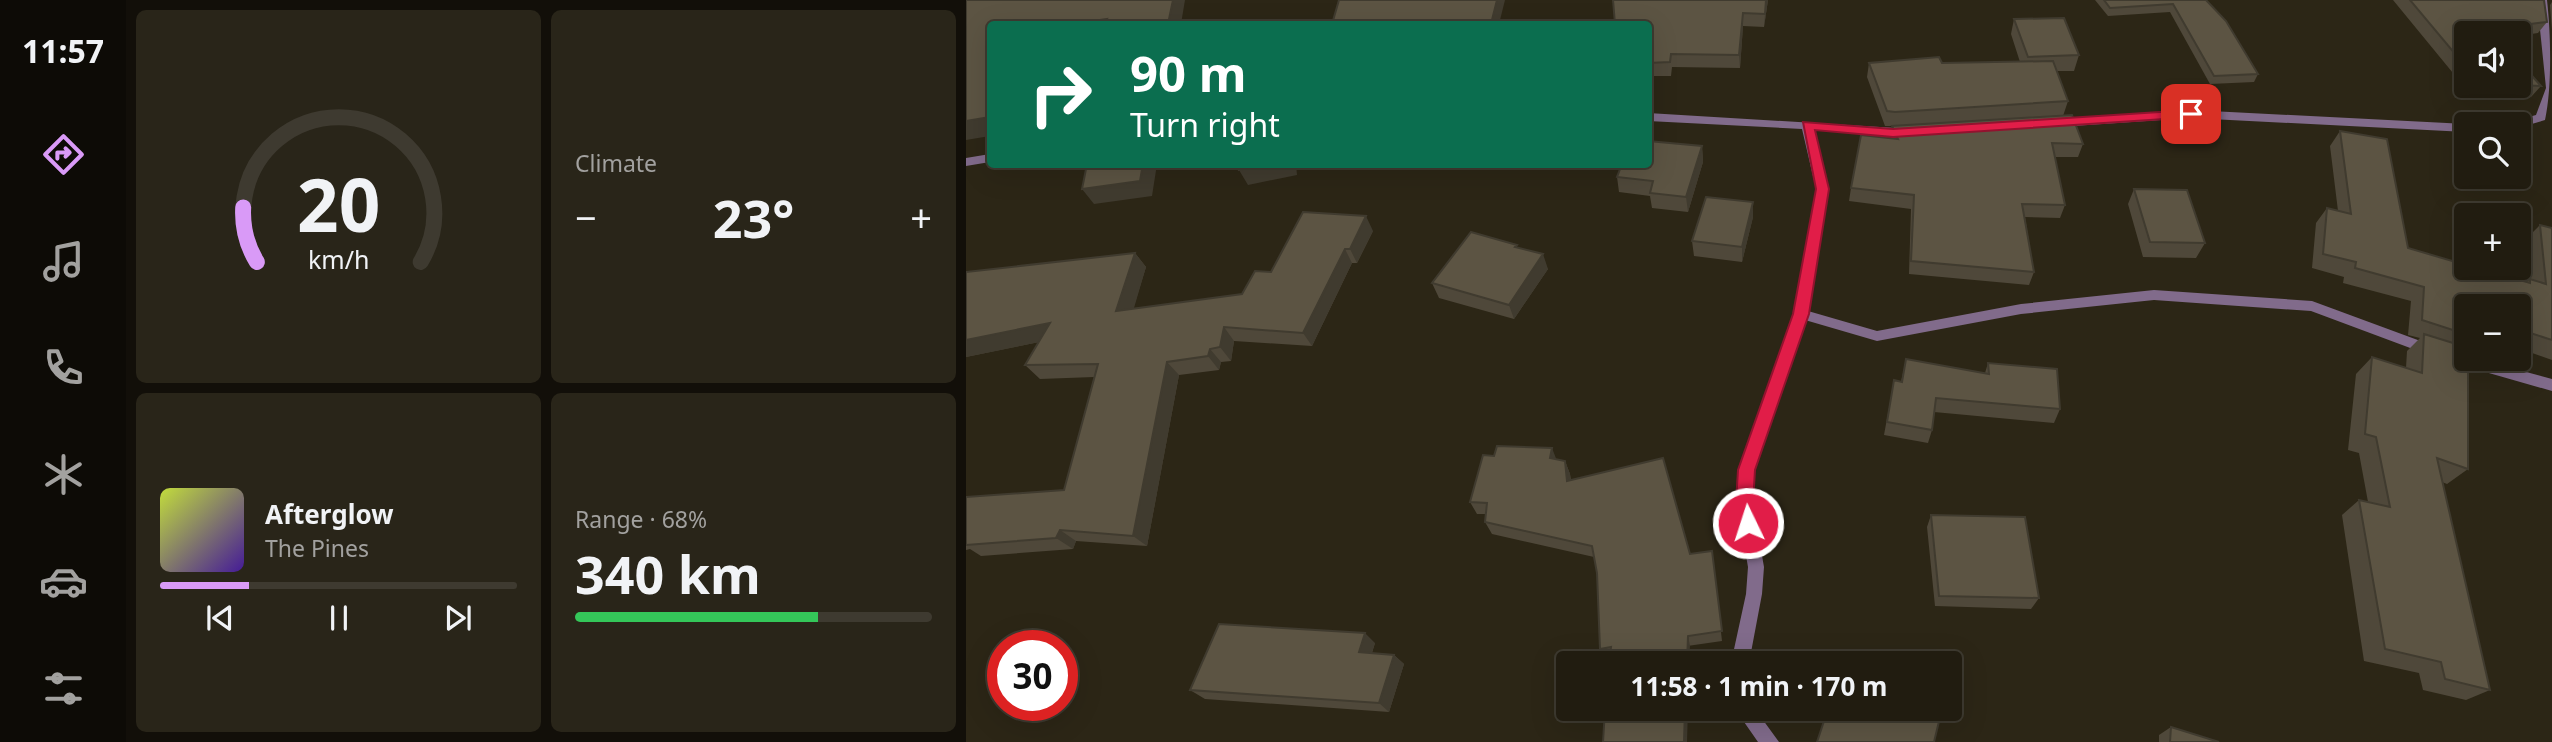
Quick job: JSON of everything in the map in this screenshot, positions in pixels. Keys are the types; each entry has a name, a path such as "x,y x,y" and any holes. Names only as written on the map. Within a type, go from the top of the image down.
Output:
{"street":[{"path":"2531,120 2541,117 2550,88 2542,0"},
{"path":"2042,124 2191,114 2454,127"},
{"path":"1652,117 1807,125 1893,133 1920,131"},
{"path":"1742,651 1754,594 1756,567 1745,503 1746,470 1801,314 1822,189 1807,125"},
{"path":"966,162 987,158"},
{"path":"1801,314 1877,336 2021,309 2154,295 2312,306 2424,349 2552,385"},
{"path":"1753,721 1770,742"}],"building":[{"path":"966,0 1173,0 1169,21 987,21 987,118 966,121"},
{"path":"1339,0 1497,0 1492,21 1333,21"},
{"path":"1613,0 1766,0 1765,14 1743,13 1739,55 1671,54 1670,62 1652,63 1652,21 1615,21"},
{"path":"2104,0 2206,0 2226,21 2258,74 2214,76 2173,4 2110,8"},
{"path":"2410,0 2544,0 2547,22 2531,24 2531,21 2454,21 2454,53"},
{"path":"2064,18 2079,55 2028,57 2014,19"},
{"path":"1939,57 1942,63 2053,61 2068,101 1887,111 1869,63"},
{"path":"2531,75 2541,86 2531,86"},
{"path":"2072,115 2083,144 2052,143 2065,205 2022,204 2034,272 1911,261 1914,195 1851,188 1861,135 1898,139 1892,126"},
{"path":"2340,131 2387,139 2408,248 2454,261 2454,280 2519,280 2530,283 2531,279 2546,284 2540,225 2552,228 2552,340 2531,333 2531,294 2454,294 2454,330 2422,320 2424,287 2355,268 2356,262 2323,254 2327,208 2351,214"},
{"path":"1652,141 1702,146 1686,197 1650,193 1653,181 1617,177 1620,168 1652,168"},
{"path":"1086,168 1142,168 1140,181 1082,189"},
{"path":"2134,189 2187,190 2205,243 2150,242"},
{"path":"1706,197 1753,202 1742,247 1692,241"},
{"path":"1303,212 1366,216 1350,249 1345,249 1303,333 1224,327 1220,347 1210,349 1208,356 1167,362 1133,536 1060,530 1056,538 966,545 966,497 1064,490 1098,364 1025,365 1050,323 966,340 966,272 1135,253 1116,311 1242,294 1255,271 1271,272"},
{"path":"1471,232 1543,254 1509,305 1432,283"},
{"path":"2424,334 2454,343 2454,371 2468,371 2468,469 2437,458 2490,690 2445,679 2441,662 2385,649 2359,500 2390,507 2376,437 2365,434 2372,357 2422,373"},
{"path":"1906,359 1989,374 1988,363 2057,369 2060,409 1936,398 1932,430 1887,422 1894,380 1902,382"},
{"path":"1497,446 1552,448 1550,458 1565,461 1567,481 1663,458 1690,554 1712,551 1722,631 1688,636 1687,651 1610,651 1611,647 1600,649 1597,573 1592,546 1485,522 1487,503 1470,502 1483,455 1494,456"},
{"path":"1931,515 2025,517 2039,598 1939,596"},
{"path":"1219,624 1365,633 1359,652 1394,655 1379,703 1190,690"},
{"path":"1604,721 1685,721 1684,742 1603,742"},
{"path":"1824,721 1939,721 1934,742 1817,742"},
{"path":"2171,727 2219,742 2170,742"}],"route":[{"path":"1748,523 1745,503 1746,470 1801,314 1822,189 1819,165 1807,125 1893,133 2191,114"}]}
